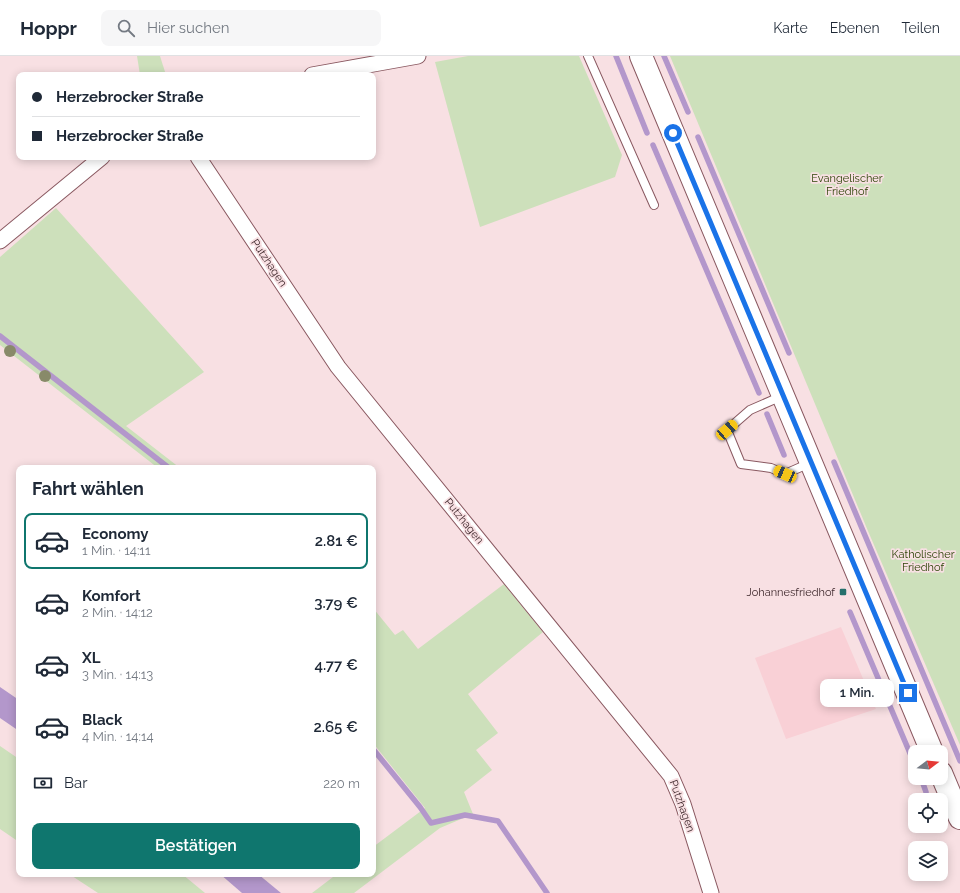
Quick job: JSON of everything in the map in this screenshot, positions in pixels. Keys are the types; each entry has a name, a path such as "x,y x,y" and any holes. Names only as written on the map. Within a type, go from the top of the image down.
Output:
{"main road":[{"path":"641,56 929,745"},
{"path":"946,785 960,818"}],"street":[{"path":"329,72 418,56"},
{"path":"0,241 98,160"},
{"name":"Putzhagen","path":"200,160 338,367 671,776 683,804 711,893"}],"lane":[{"path":"588,56 654,205"},
{"path":"783,396 750,410 727,430 741,464 771,468 785,474 811,463"}],"shaded area":[{"path":"841,627 876,709 786,739 755,658"},
{"path":"0,687 16,698 16,729 0,718"},
{"path":"223,877 262,877 281,893 242,893"}],"green space":[{"path":"137,56 160,56 165,72 140,72"},
{"path":"468,56 579,56 622,155 615,177 480,227 435,62"},
{"name":"Evangelischer Friedhof","path":"670,56 960,56 960,745 868,531"},
{"path":"56,208 204,372 126,426 176,465 154,465 0,345 0,257"},
{"path":"504,584 543,632 468,694 498,733 476,750 492,770 464,792 473,814 440,828 376,876 376,845 425,808 376,747 376,612 395,635 403,630 418,649"},
{"path":"0,746 16,757 16,840 0,829"},
{"path":"74,877 186,877 205,893 98,893"},
{"path":"333,877 375,877 354,893 312,893"}],"waterway":[{"path":"616,56 647,133"},
{"path":"664,56 688,112"},
{"path":"698,137 789,353"},
{"path":"653,145 759,393"},
{"path":"0,336 165,465"},
{"path":"767,414 784,455"},
{"path":"834,462 960,761"},
{"path":"850,612 908,749"},
{"path":"376,753 431,823 465,815 498,821 547,893"},
{"path":"924,785 926,792"}],"place":[{"name":"Johannesfriedhof","path":"843,592"}],"route":[{"path":"673,133 908,693"}],"park label":[{"name":"Katholischer Friedhof","path":"923,560"}]}
